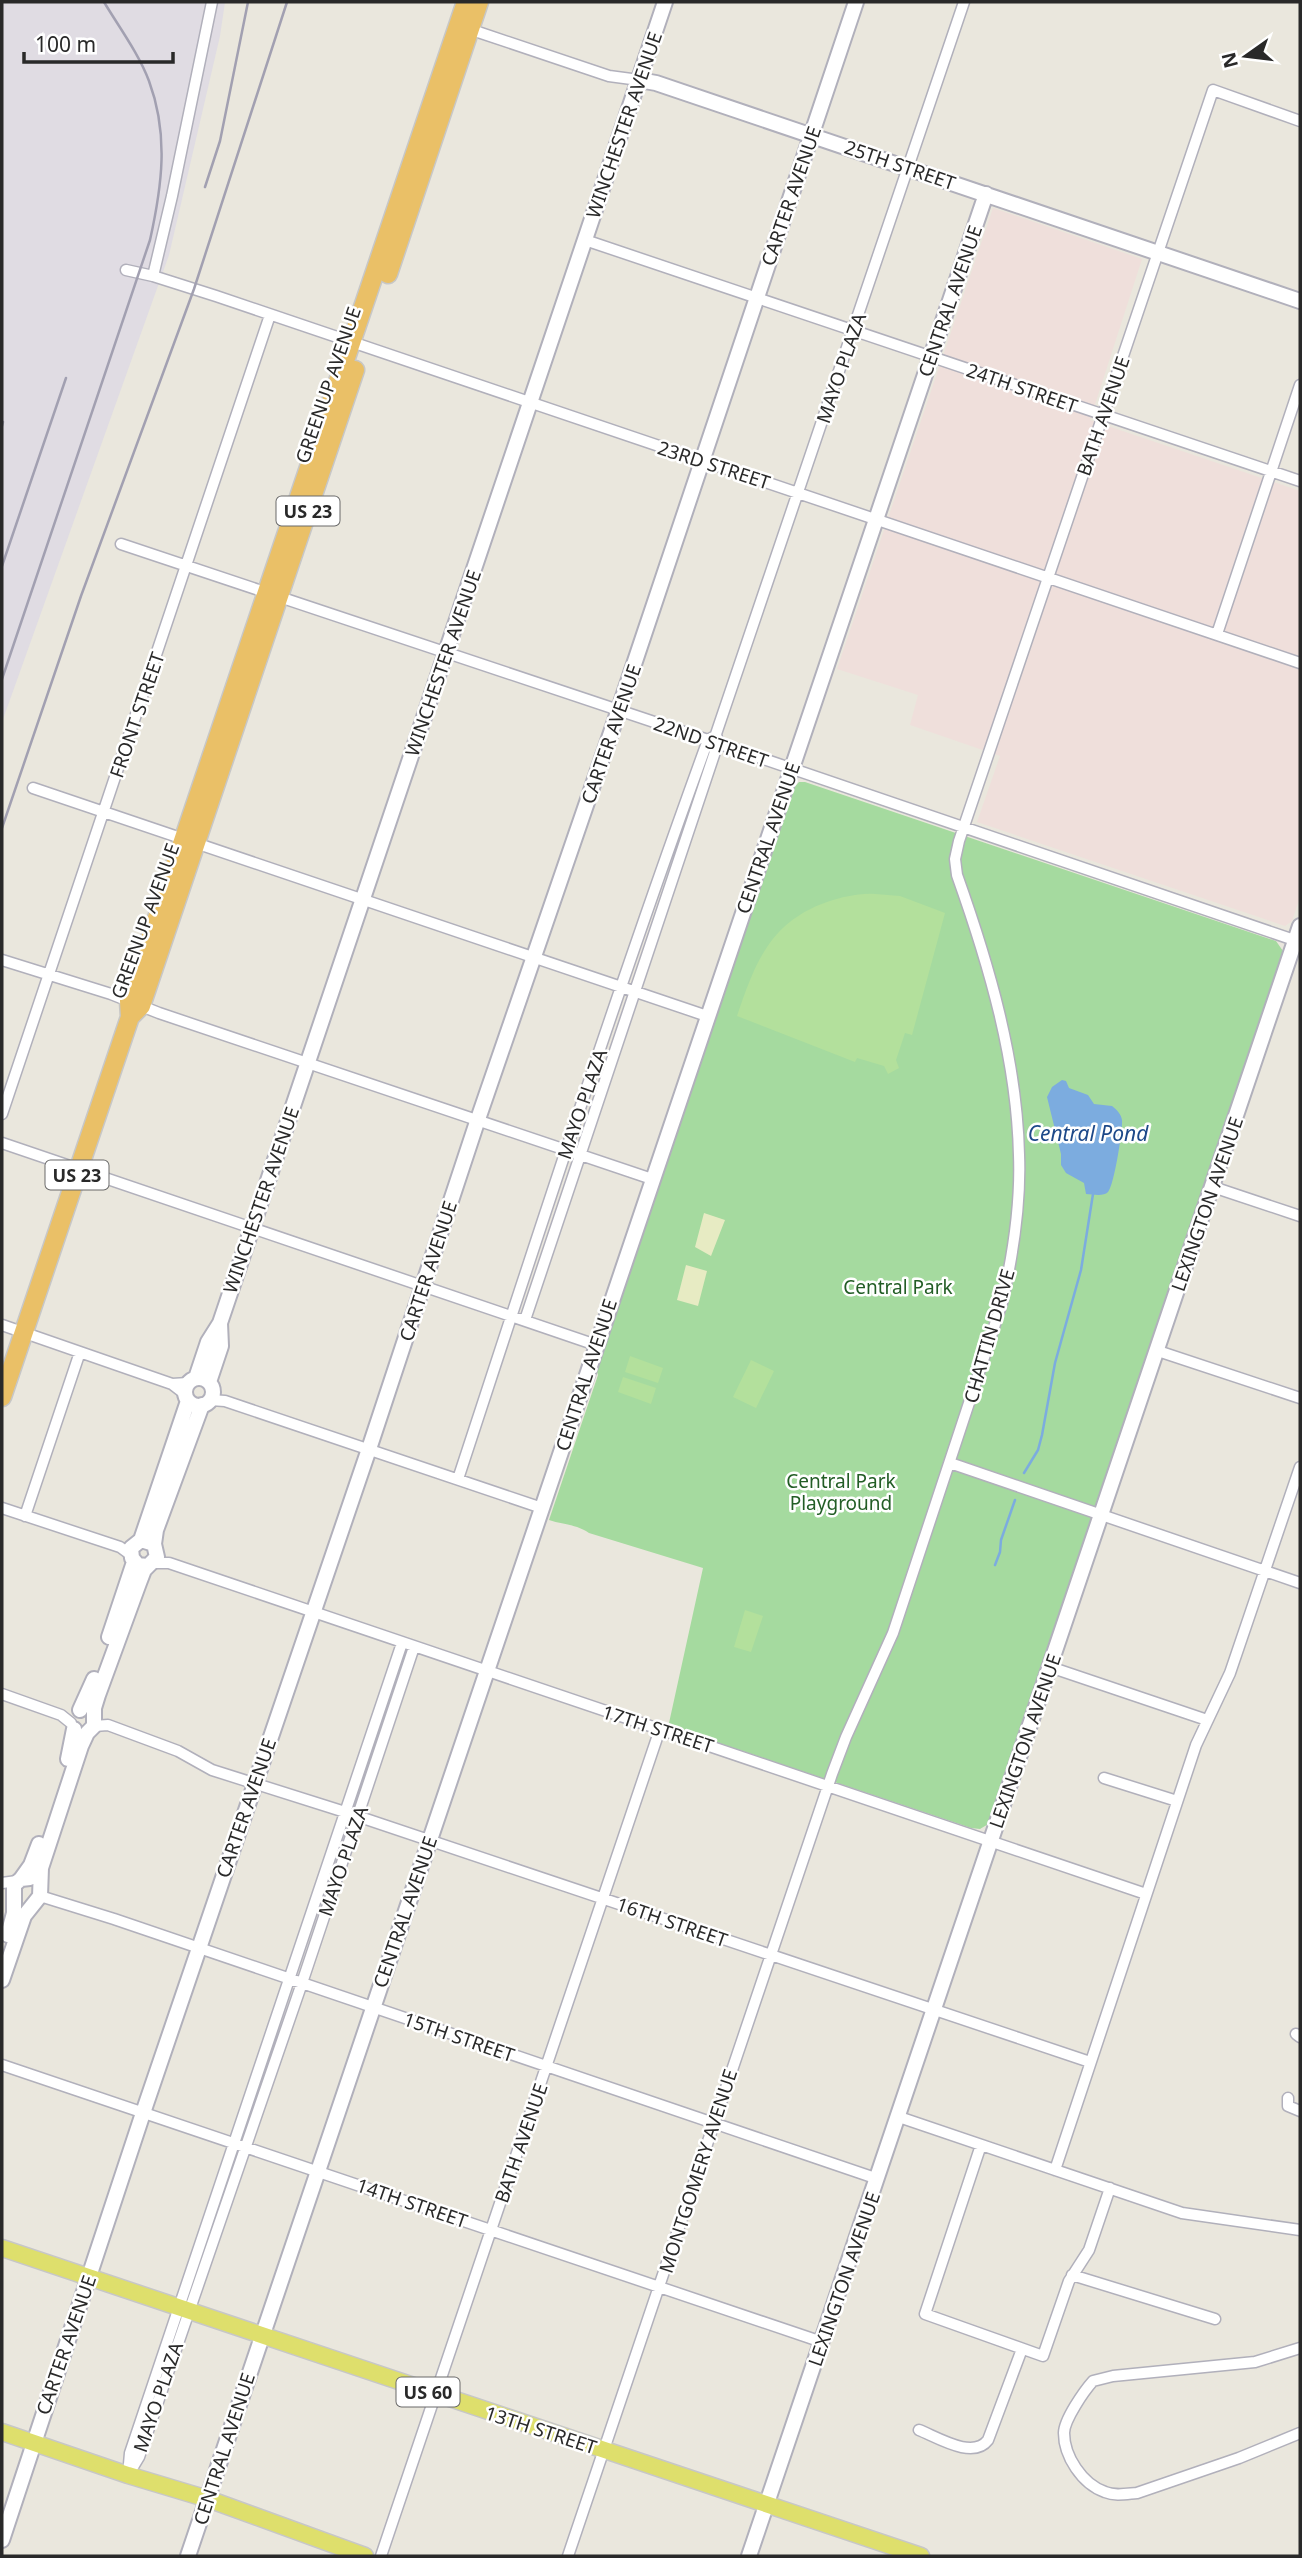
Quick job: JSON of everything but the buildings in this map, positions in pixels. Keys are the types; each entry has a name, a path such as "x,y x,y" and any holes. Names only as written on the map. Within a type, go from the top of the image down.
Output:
{"highway":[{"name":"GREENUP AVENUE","path":"464,28 466,2"},
{"name":"GREENUP AVENUE","path":"2,1397 464,28 479,2"}],"main road":[{"name":"13TH STREET","path":"2,2248 912,2555"},
{"path":"2,2432 208,2499 365,2556"}],"street":[{"path":"153,276 212,2"},
{"name":"WINCHESTER AVENUE","path":"2,1956 13,1919 11,1887 31,1865 61,1783 79,1721 99,1691 141,1552 156,1530 202,1393 208,1342 220,1323 666,2"},
{"name":"CARTER AVENUE","path":"2,2540 143,2112 619,710 856,2"},
{"name":"MAYO PLAZA","path":"524,1320 636,992 714,739 964,2"},
{"name":"25TH STREET","path":"464,28 609,76 656,83 1300,301"},
{"name":"BATH AVENUE","path":"963,828 1213,90 1300,121"},
{"name":"CENTRAL AVENUE","path":"188,2556 986,194"},
{"name":"24TH STREET","path":"585,240 1300,481"},
{"name":"23RD STREET","path":"126,270 153,276 270,315 1300,663"},
{"name":"FRONT STREET","path":"2,1114 270,315"},
{"path":"1216,634 1300,385"},
{"name":"22ND STREET","path":"121,544 619,710 714,739 791,770 1298,941"},
{"name":"MAYO PLAZA","path":"458,1479 622,987 714,739"},
{"path":"33,788 707,1016"},
{"name":"CHATTIN DRIVE","path":"828,1786 846,1737 892,1633 1002,1303 1014,1247 1019,1179 1017,1115 1009,1062 986,962 955,866 956,851 963,828"},
{"name":"LEXINGTON AVENUE","path":"749,2556 1298,941 1300,926"},
{"path":"2,960 133,1008 652,1179"},
{"path":"2,1143 596,1345"},
{"path":"1213,1187 1300,1216"},
{"path":"2,1325 542,1508"},
{"path":"1158,1350 1300,1398"},
{"path":"25,1516 80,1352"},
{"path":"950,1463 1300,1583"},
{"path":"1055,2170 1177,1801 1207,1720 1230,1673 1300,1467"},
{"name":"17TH STREET","path":"2,1508 141,1552 486,1672 1146,1894"},
{"name":"MAYO PLAZA","path":"183,2310 234,2143 402,1643"},
{"name":"MAYO PLAZA","path":"128,2475 130,2453 245,2147 414,1647"},
{"path":"1050,1667 1207,1720"},
{"path":"2,1695 79,1721"},
{"name":"WINCHESTER AVENUE","path":"2,1980 24,1916 37,1895 41,1868 79,1721"},
{"name":"16TH STREET","path":"79,1721 108,1725 178,1752 212,1770 358,1816 1090,2062"},
{"name":"BATH AVENUE","path":"381,2556 660,1729"},
{"path":"1104,1777 1177,1801"},
{"name":"MONTGOMERY AVENUE","path":"568,2556 828,1786"},
{"path":"31,1878 37,1895 22,1906 11,1887 31,1878"},
{"name":"15TH STREET","path":"37,1895 878,2179"},
{"name":"14TH STREET","path":"2,2065 822,2343"},
{"path":"1288,2098 1288,2106 1300,2111"},
{"path":"899,2117 1182,2213 1300,2230"},
{"path":"981,2145 925,2314 1022,2349 1043,2356 1072,2275 1089,2250 1110,2188"},
{"path":"1072,2275 1215,2319"},
{"path":"1300,2348 1255,2362 1216,2368 1191,2367 1140,2375 1113,2376 1093,2381 1066,2422 1064,2431 1070,2459 1079,2472 1095,2487 1119,2495 1137,2493 1239,2458 1300,2432"},
{"path":"919,2430 968,2448 980,2448 984,2445 1022,2349"}],"shaded area":[{"path":"2,2 225,2 220,36 169,255 2,722"},
{"path":"993,208 1142,259 1090,420 1300,491 1300,897 1292,921 1285,926 977,822 1000,756 910,725 918,695 837,669"}],"green space":[{"name":"Central Park","path":"799,782 1276,941 1283,951 990,1823 980,1829 671,1727 669,1723 703,1568 549,1520 598,1375 596,1369 792,790"},
{"path":"875,894 900,896 945,913 912,1035 905,1033 896,1060 899,1068 888,1074 884,1066 857,1058 855,1062 737,1016 758,962 778,933 791,921 827,902"},
{"path":"630,1356 663,1368 658,1383 625,1372"},
{"path":"751,1360 774,1371 756,1408 733,1397"},
{"path":"623,1377 656,1388 651,1404 618,1392"},
{"path":"745,1610 763,1616 751,1652 734,1647"}],"sand":[{"path":"704,1213 725,1220 711,1256 695,1247"},
{"path":"686,1265 707,1271 698,1306 677,1300"}],"water":[{"name":"Central Pond","path":"1062,1080 1066,1081 1069,1088 1088,1095 1094,1104 1112,1106 1121,1116 1118,1157 1106,1194 1086,1194 1084,1183 1066,1173 1061,1165 1061,1154 1047,1097 1052,1087"}],"waterway":[{"path":"1024,1473 1038,1450 1042,1435 1055,1363 1081,1270 1093,1194"},
{"path":"995,1565 1015,1500"}],"railway":[{"path":"2,679 150,240 158,200 162,160 155,101 140,61 104,2"},
{"path":"205,187 220,141 248,2"},
{"path":"2,828 81,596 194,289 287,2"},
{"path":"2,566 66,378"},
{"path":"2,426 3,422"}],"park label":[{"name":"Central Park Playground","path":"841,1492"}]}
